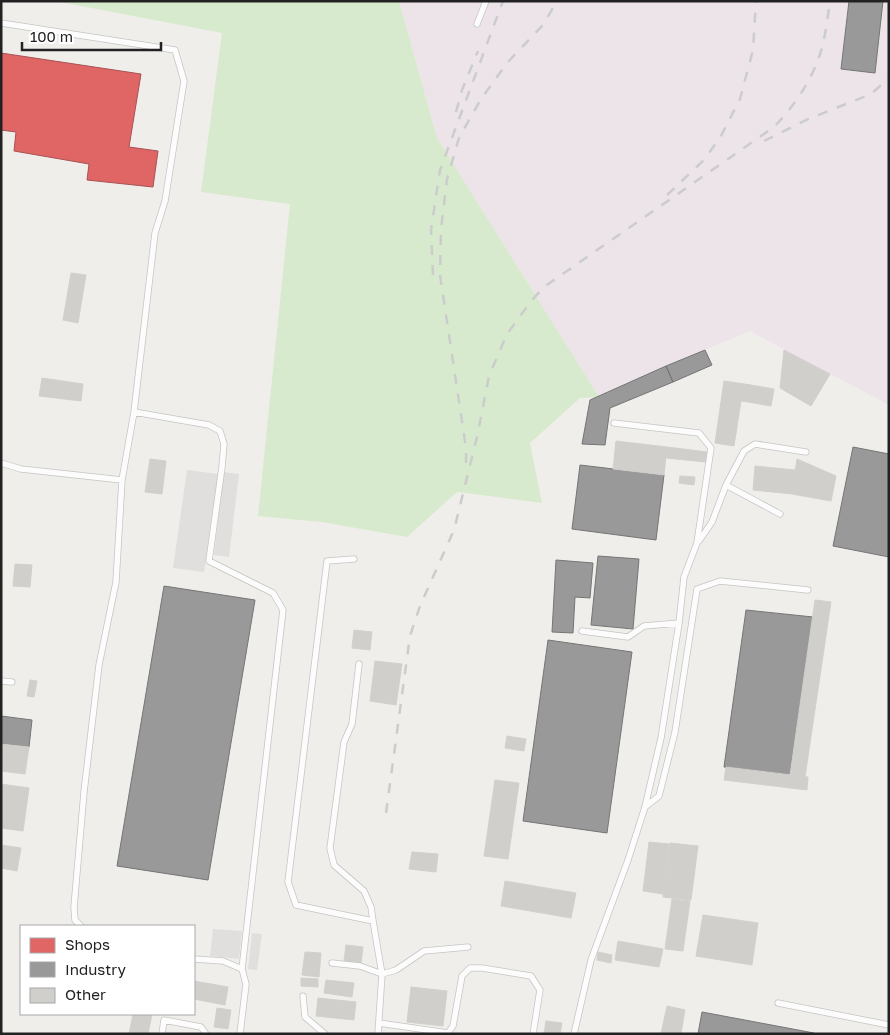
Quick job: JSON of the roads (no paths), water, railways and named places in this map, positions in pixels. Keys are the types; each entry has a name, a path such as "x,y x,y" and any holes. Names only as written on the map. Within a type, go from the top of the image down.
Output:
{"lane":[{"path":"477,24 486,1"},
{"path":"1,23 174,50 184,81 165,201 155,232 134,412 122,480 116,582 99,665 84,792 74,907 76,920 81,925"},
{"path":"134,412 209,425 220,431 224,444 222,468 209,561 273,593 283,610 242,969 246,984 240,1034"},
{"path":"574,1034 591,960 628,860 645,807 661,738 679,623 684,577 697,543 710,448 699,432 614,423"},
{"path":"697,543 712,522 726,485 744,451 755,444 806,452"},
{"path":"1,463 21,469 122,480"},
{"path":"726,485 780,514"},
{"path":"354,559 327,562 288,882 296,905 373,921"},
{"path":"645,807 659,796 675,732 697,589 720,581 808,590"},
{"path":"582,631 628,637 644,626 679,623"},
{"path":"359,664 352,724 344,742 330,848 334,865 364,891 371,907 382,974 378,1034"},
{"path":"1,680 12,682"},
{"path":"332,963 360,966 382,974 396,970 424,951 468,948"},
{"path":"195,960 223,961 242,969"},
{"path":"378,1023 448,1033 453,1026 462,976 470,968 482,968 531,976 540,990 533,1034"},
{"path":"303,996 305,1018 325,1034"},
{"path":"778,1002 889,1025"},
{"path":"162,1034 164,1020 200,1027 206,1034"}],"railway":[{"path":"433,275 431,230 440,170 503,1"},
{"path":"466,463 466,448 440,275 441,229 447,179 459,138 481,99 507,63 543,25 557,1"},
{"path":"667,195 704,160 721,136 740,99 753,50 756,1"},
{"path":"386,813 410,636 420,606 454,530 477,437 489,376 507,334 544,287 774,127 804,89 815,67 823,44 830,1"},
{"path":"456,112 462,90 478,51"},
{"path":"764,141 806,120 871,94 889,78"}]}
